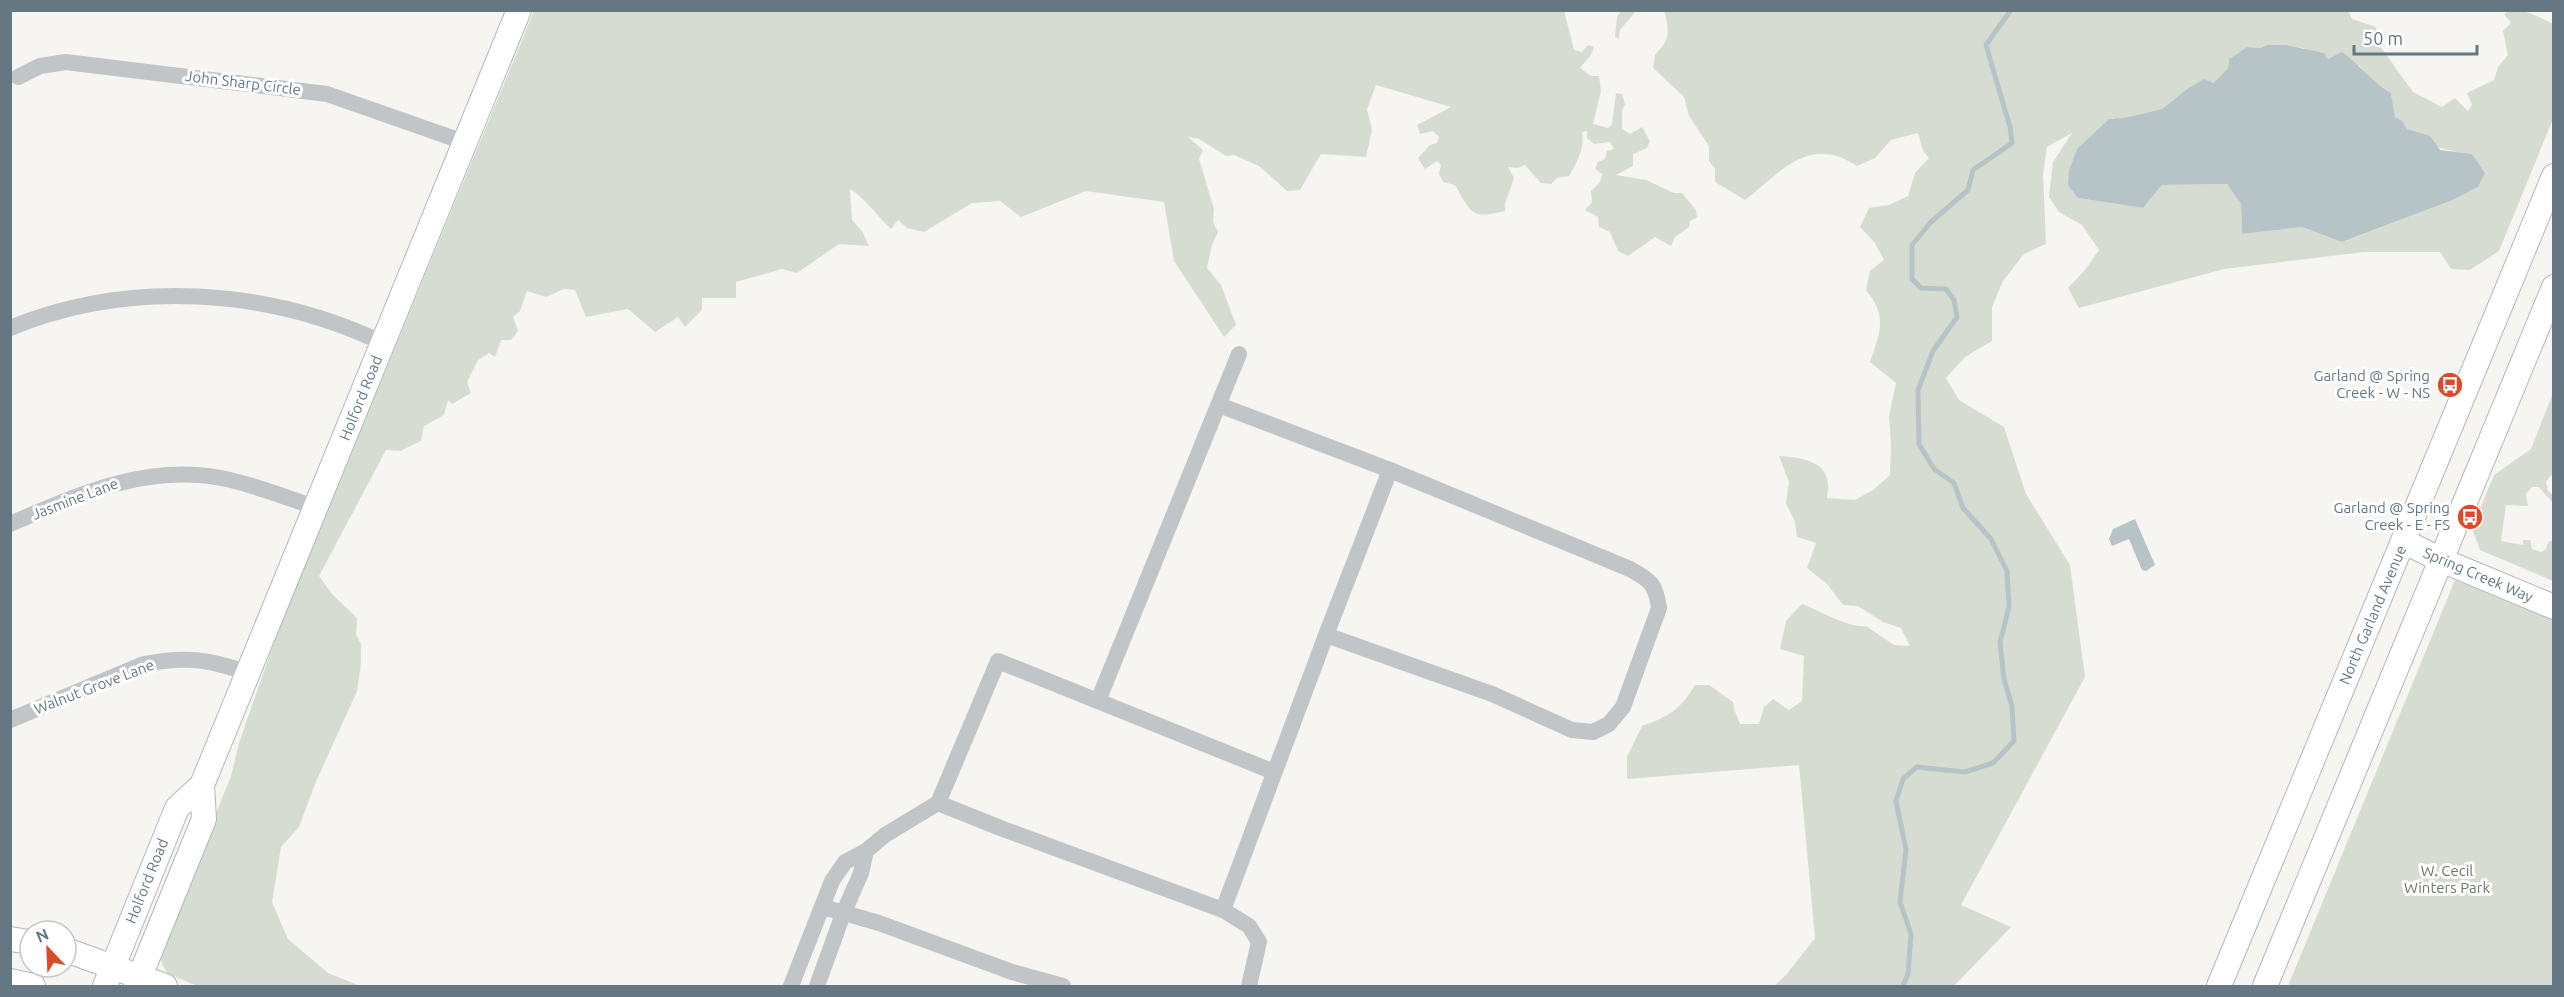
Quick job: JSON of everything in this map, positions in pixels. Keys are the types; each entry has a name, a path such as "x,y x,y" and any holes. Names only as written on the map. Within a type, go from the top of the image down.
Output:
{"main road":[{"name":"Holford Road","path":"109,976 177,808 202,785 519,10"},
{"name":"North Garland Avenue","path":"2219,987 2553,176"},
{"path":"2265,987 2553,287"},
{"name":"Spring Creek Way","path":"2403,541 2441,560 2553,607"},
{"name":"Holford Road","path":"138,981 204,819 202,785"},
{"path":"78,957 109,976 165,987"},
{"path":"10,981 33,987"}],"street":[{"name":"John Sharp Circle","path":"18,77 40,66 66,62 327,94 464,142"},
{"path":"10,328 49,314 119,299 166,296 214,297 265,303 319,317 383,343"},
{"path":"1098,701 1239,354"},
{"path":"1219,405 1390,470 1630,569 1650,580 1657,594 1659,608 1623,707 1609,724 1593,732 1572,730 1492,694 1326,634"},
{"path":"1223,910 1390,470"},
{"name":"Jasmine Lane","path":"10,524 107,485 129,479 177,474 220,478 270,491 316,508"},
{"name":"Walnut Grove Lane","path":"10,720 144,664 196,658 249,674"},
{"path":"791,987 832,881 845,862 866,851 885,835 938,803 998,661 1274,772"},
{"path":"938,803 1003,830 1223,910 1249,926 1259,942 1249,987"},
{"path":"817,987 843,914 861,873 866,851"},
{"path":"823,907 879,922 1012,972 1063,987"}],"green space":[{"path":"2516,10 2522,11 2553,24 2553,119 2499,251 2470,270 2451,269 2440,252 2364,252 2224,269 2079,308 2068,288 2099,250 2082,225 2059,212 2049,197 2053,162 2072,133 2047,147 2043,174 2046,244 2024,254 2003,281 1992,307 1992,341 1965,357 1946,378 1959,400 2004,427 2026,494 2070,565 2085,677 1961,905 2011,927 1954,986 1774,986 1786,975 1815,938 1799,765 1627,779 1627,757 1642,726 1673,711 1695,685 1709,685 1733,702 1740,724 1759,724 1764,707 1773,699 1789,710 1802,701 1804,656 1780,649 1786,621 1802,604 1843,622 1866,626 1894,645 1910,646 1901,628 1883,622 1858,606 1843,605 1827,584 1807,568 1816,543 1797,537 1795,522 1786,503 1789,482 1779,456 1794,457 1817,465 1826,476 1827,498 1855,500 1873,490 1890,475 1889,416 1896,383 1870,362 1879,333 1880,317 1873,299 1866,290 1870,271 1884,260 1875,243 1860,227 1869,208 1889,205 1908,196 1915,173 1929,158 1923,151 1918,133 1891,140 1875,158 1857,166 1840,157 1824,154 1810,155 1784,168 1745,200 1715,182 1715,169 1709,161 1709,146 1689,116 1684,97 1653,68 1655,55 1666,40 1668,30 1664,11 2348,11 2352,19 2376,27 2380,46 2413,92 2442,107 2455,98 2468,111 2472,105 2467,93 2494,80 2498,67 2508,55 2503,31 2511,23 2504,14","holes":["2266,45 2304,48 2328,59 2360,66 2368,77 2391,93 2395,118 2409,131 2439,147 2472,154 2478,187 2453,200 2343,242 2302,227 2242,234 2241,204 2227,184 2162,185 2143,208 2078,198 2112,118 2117,120 2162,109 2187,89 2213,83 2228,68 2229,59 2247,47 2261,48"]},
{"path":"534,11 1564,11 1574,50 1582,52 1588,45 1594,47 1591,55 1580,68 1591,76 1599,76 1601,91 1593,124 1608,128 1612,125 1616,93 1622,94 1625,104 1622,110 1622,129 1630,134 1642,127 1650,141 1647,148 1633,154 1633,166 1616,175 1646,180 1674,193 1682,193 1696,210 1697,217 1690,221 1689,227 1675,237 1671,246 1655,237 1628,256 1618,251 1610,232 1599,227 1598,217 1585,210 1592,202 1591,191 1600,182 1602,174 1595,169 1598,162 1605,159 1607,151 1614,149 1610,142 1594,144 1587,138 1587,131 1582,132 1581,149 1569,176 1557,178 1551,184 1541,183 1525,165 1518,168 1508,167 1514,178 1505,204 1505,211 1486,215 1474,212 1465,203 1455,185 1443,182 1439,174 1441,165 1437,161 1425,169 1418,158 1430,145 1437,143 1439,137 1433,131 1420,134 1417,125 1451,107 1376,85 1367,109 1372,130 1366,157 1321,154 1300,190 1287,191 1259,166 1234,155 1226,156 1199,139 1188,137 1203,150 1199,159 1214,209 1213,222 1218,232 1212,245 1207,268 1221,285 1236,325 1224,337 1174,261 1164,202 1086,191 1021,217 1000,201 972,203 924,232 907,228 898,220 891,229 850,189 852,220 862,231 869,246 839,244 797,273 782,269 736,282 736,298 702,298 702,310 685,327 678,317 655,332 628,309 586,317 575,290 564,289 546,297 527,291 520,311 513,317 518,331 511,340 501,340 495,357 489,353 478,360 467,382 471,393 452,404 448,400 444,415 424,426 421,441 400,451 386,450 319,576 332,594 357,618 356,634 361,644 361,664 357,691 315,784 299,827 281,847 272,902 288,939 328,973 360,986 197,986 167,973 160,954 231,776 239,743 278,631"},
{"path":"1621,11 1636,11 1620,30 1619,39 1615,37 1617,17"},
{"path":"2553,393 2553,475 2546,482 2548,491 2553,495 2553,503 2539,487 2532,487 2526,494 2528,506 2506,505 2501,541 2523,545 2523,540 2530,540 2532,549 2541,552 2546,549 2549,541 2553,541 2553,581 2480,550 2472,528 2494,475 2531,449"},
{"name":"W. Cecil Winters Park","path":"2455,580 2553,620 2553,986 2288,986"}],"shaded area":[{"path":"2266,45 2286,45 2324,53 2328,59 2342,52 2391,93 2395,117 2402,121 2407,129 2430,136 2440,150 2472,154 2485,173 2478,187 2453,200 2342,242 2302,227 2242,234 2241,204 2227,184 2162,185 2143,208 2078,198 2068,185 2069,171 2077,149 2109,119 2162,109 2204,79 2213,83 2228,68 2229,59 2247,47 2261,48"},
{"path":"2135,519 2155,565 2146,571 2142,570 2129,539 2112,546 2109,539 2113,529"}],"waterway":[{"path":"1903,986 1908,974 1911,934 1900,902 1906,850 1896,801 1903,779 1917,767 1965,772 1993,763 2014,741 2012,706 2004,679 2000,642 2009,607 2007,571 1991,539 1963,508 1954,483 1934,469 1919,444 1918,390 1933,351 1957,317 1954,300 1946,289 1921,288 1912,279 1912,245 1931,222 1968,190 1973,170 2012,143 2010,127 1986,45 2011,10"}],"place":[{"name":"Garland @ Spring Creek - W - NS","path":"2450,385"},
{"name":"Garland @ Spring Creek - E - FS","path":"2470,517"}]}
